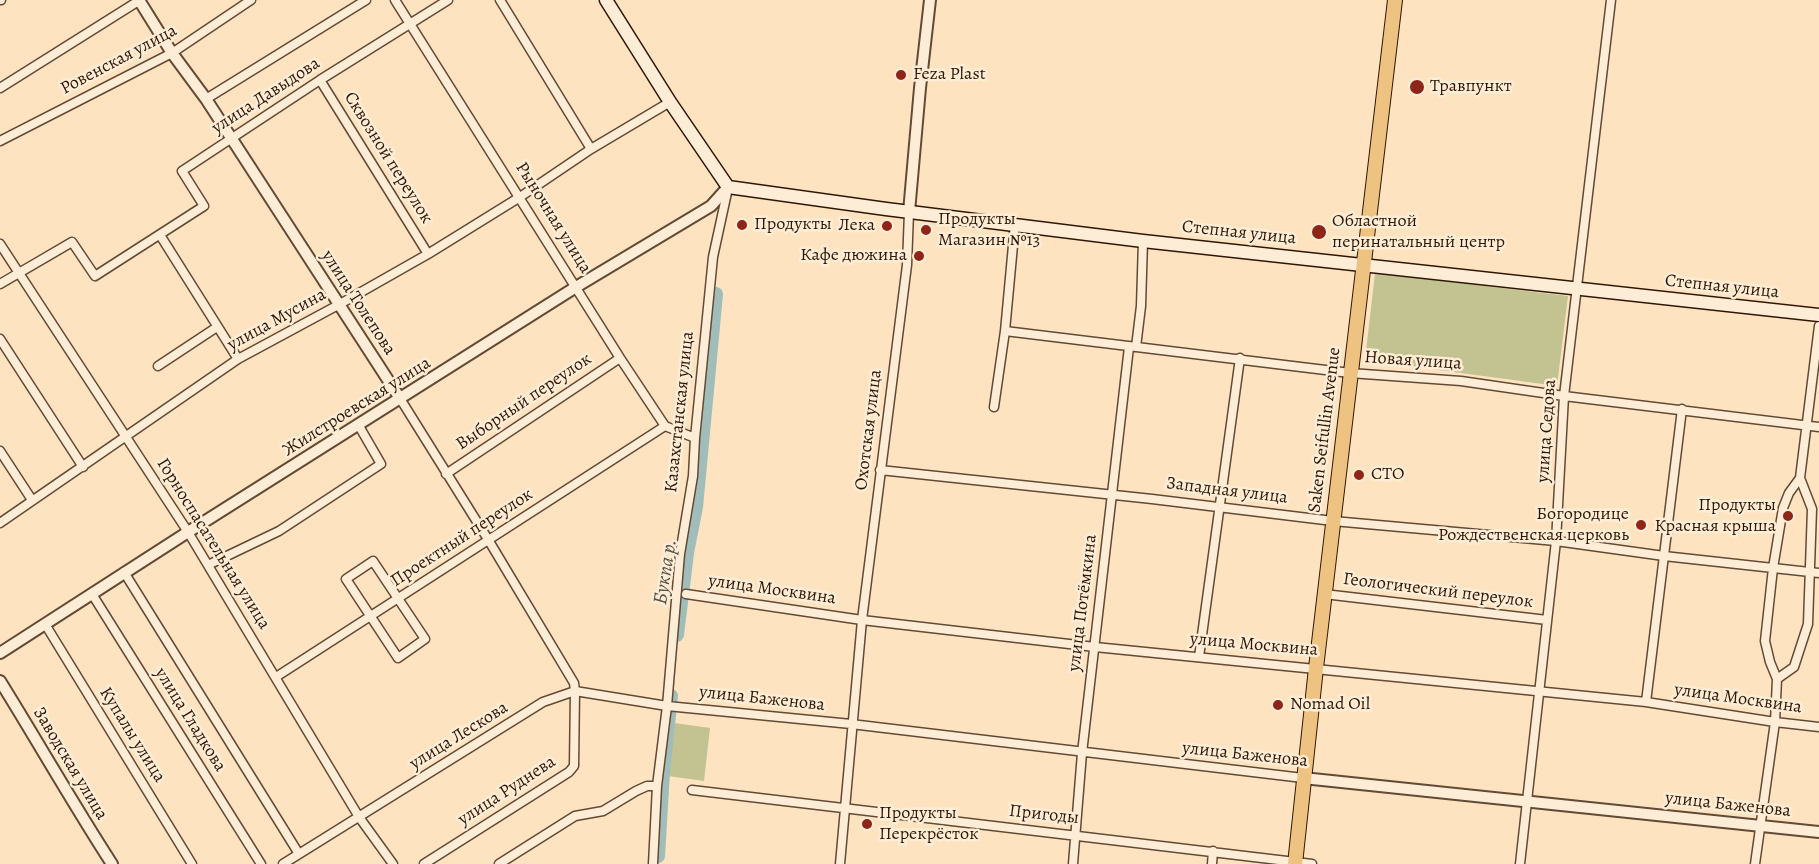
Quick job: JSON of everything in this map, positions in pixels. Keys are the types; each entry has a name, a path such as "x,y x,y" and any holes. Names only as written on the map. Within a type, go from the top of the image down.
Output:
{"main road":[{"path":"606,0 670,102 728,187"},
{"name":"Saken Seifullin Avenue","path":"1295,863 1324,594 1395,0"},
{"name":"Степная улица","path":"728,187 1143,241 1819,315"}],"street":[{"name":"улица Толепова","path":"140,0 172,53 206,99 401,400 489,541 573,683 575,691"},
{"path":"0,88 140,0"},
{"name":"Ровенская улица","path":"0,141 172,53 251,0"},
{"path":"206,99 366,0"},
{"name":"Рыночная улица","path":"395,0 665,426"},
{"name":"улица Давыдова","path":"0,284 72,242 95,276 160,235 204,206 182,171 320,80 448,0"},
{"path":"500,0 591,149"},
{"name":"Охотская улица","path":"840,864 862,620 907,265 909,212 930,0"},
{"name":"улица Седова","path":"1520,864 1556,541 1564,396 1611,0"},
{"name":"Сквозной переулок","path":"320,80 428,254"},
{"name":"улица Мусина","path":"0,523 238,359 428,254 520,197 591,149 670,102"},
{"name":"Жилстроевская улица","path":"0,653 124,572 401,400 576,287 711,206 728,187"},
{"name":"Казахстанская улица","path":"653,864 657,786 667,706 680,554 693,476 713,257 728,187"},
{"path":"994,407 1005,331 1015,224"},
{"path":"160,235 238,359"},
{"name":"улица Потёмкина","path":"1072,864 1082,753 1113,494 1132,347 1141,306 1143,241"},
{"name":"Горноспасательная улица","path":"0,244 127,435 359,817 393,864"},
{"path":"158,366 217,327"},
{"path":"1777,679 1794,667 1808,624 1812,509 1800,478 1819,327"},
{"name":"Новая улица","path":"1005,331 1350,373 1461,381 1819,427"},
{"path":"0,339 83,466"},
{"name":"Выборный переулок","path":"446,474 620,358"},
{"path":"1198,657 1240,358"},
{"path":"1646,702 1682,409"},
{"path":"208,565 279,531 381,464 359,426"},
{"path":"665,426 695,438"},
{"name":"Проектный переулок","path":"276,677 665,426"},
{"path":"0,451 32,500"},
{"name":"Западная улица","path":"880,470 1113,494 1333,521 1556,541 1664,556 1819,573"},
{"path":"1755,864 1775,722 1777,679 1765,641 1773,568 1783,508 1789,493 1800,478"},
{"path":"373,561 399,599 425,639 398,658 346,579 373,561"},
{"path":"124,572 299,854"},
{"name":"улица Гладкова","path":"92,594 261,864"},
{"name":"улица Москвина","path":"686,594 862,620 1095,647 1539,690 1646,702 1819,727"},
{"name":"Геологический переулок","path":"1324,594 1547,620"},
{"name":"Купалы улица","path":"45,624 192,864"},
{"name":"Заводская улица","path":"0,681 56,771 75,808 112,864"},
{"name":"улица Лескова","path":"283,864 543,702 575,691 667,706"},
{"name":"улица Руднева","path":"424,864 569,772 574,765 575,691"},
{"name":"улица Баженова","path":"667,706 851,724 1303,778 1819,832"},
{"path":"499,864 575,816 603,811 636,791 647,786 657,786"},
{"name":"Пригоды","path":"692,790 1312,864"},
{"path":"1212,864 1214,851"}],"green space":[{"path":"1375,273 1568,296 1557,386 1365,360"},
{"path":"674,723 710,728 704,781 668,776"}],"waterway":[{"name":"Букпа р.","path":"677,635 687,553 696,507 716,294"},
{"name":"Букпа р.","path":"658,856 663,772 671,696"}],"place":[{"name":"Feza Plast","path":"901,75"},
{"name":"Травпункт","path":"1417,87"},
{"name":"Продукты","path":"742,225"},
{"name":"Лека","path":"887,226"},
{"name":"Продукты Магазин №13","path":"926,230"},
{"name":"Областной перинатальный центр","path":"1319,232"},
{"name":"Кафе дюжина","path":"919,256"},
{"name":"СТО","path":"1359,475"},
{"name":"Продукты Красная крыша","path":"1788,516"},
{"name":"Богородице Рождественская церковь","path":"1641,525"},
{"name":"Nomad Oil","path":"1278,705"},
{"name":"Продукты Перекрёсток","path":"867,824"}]}
